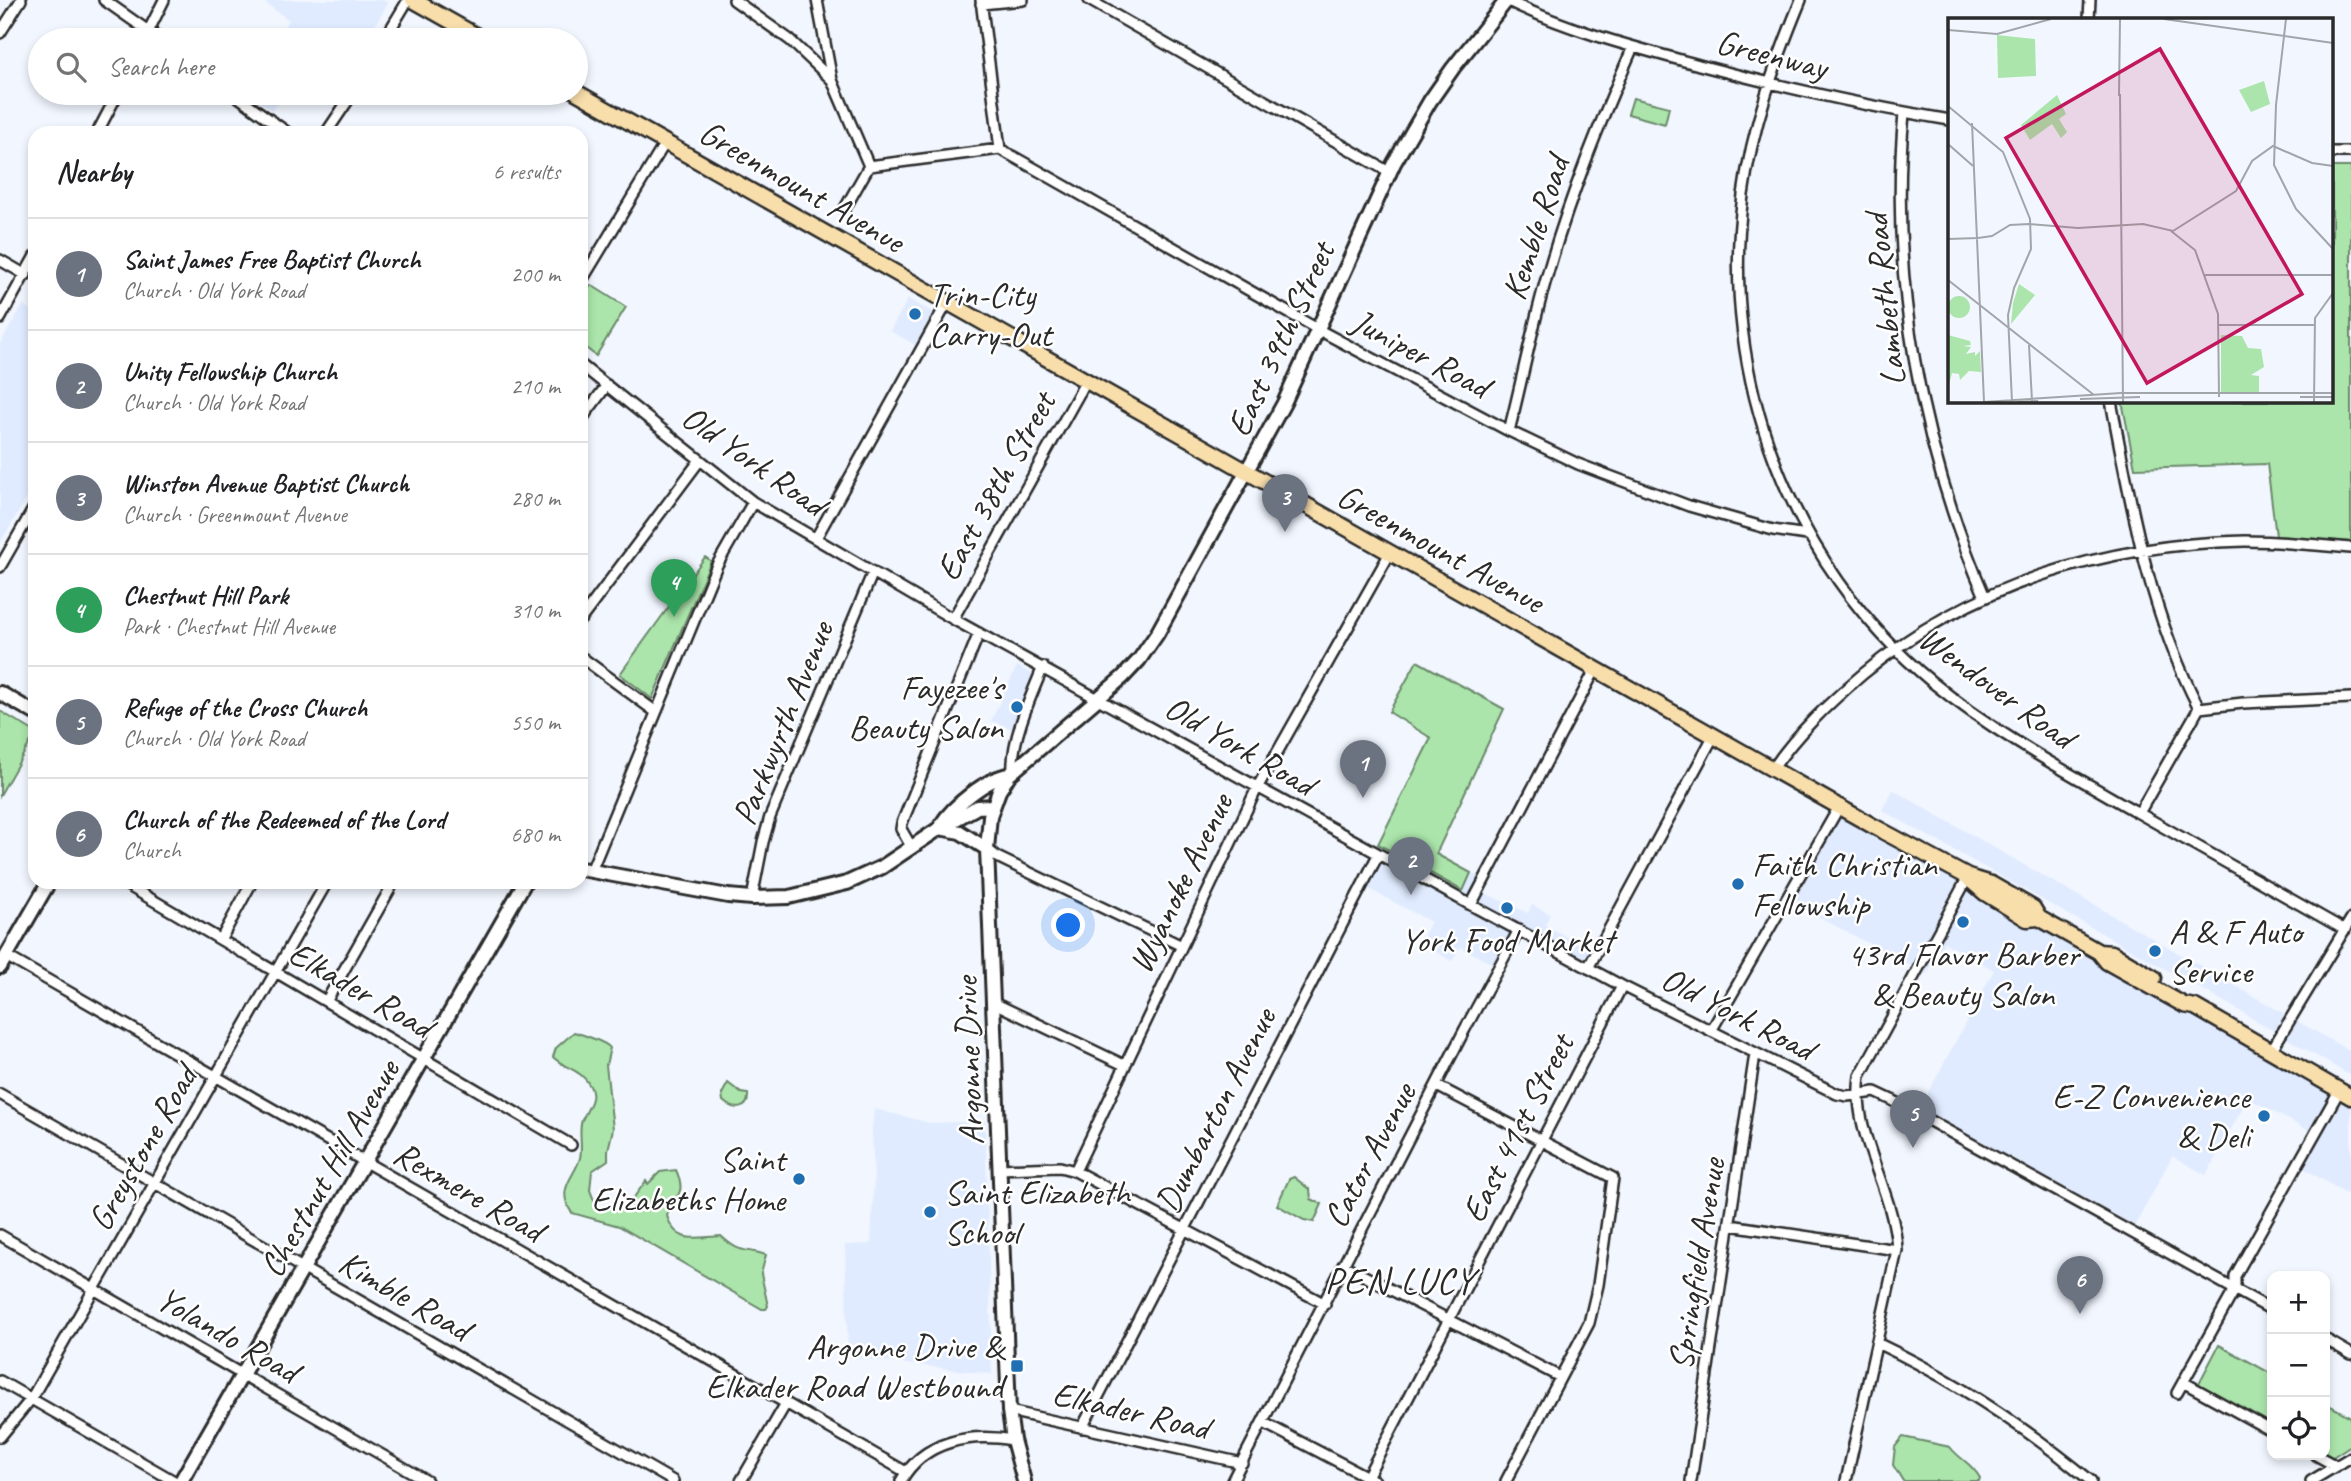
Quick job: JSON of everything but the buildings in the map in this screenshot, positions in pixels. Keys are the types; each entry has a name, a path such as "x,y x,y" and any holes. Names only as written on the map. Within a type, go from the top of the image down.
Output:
{"main road":[{"path":"410,0 462,28"},
{"name":"East 39th Street","path":"1011,773 1130,669 1150,646 1247,472 1319,330 1389,172 1445,79 1506,0"},
{"name":"Greenmount Avenue","path":"588,100 1772,770 1968,877 1985,893 2027,919 2039,918 2099,952 2107,962 2184,1005 2195,1007 2345,1094"},
{"path":"0,693 28,709"},
{"path":"940,828 956,808 986,783 1011,773"},
{"name":"Argonne Drive","path":"1011,773 993,806 988,826 987,849 1009,1411 1013,1440 1024,1481"},
{"path":"588,870 752,898 789,898 830,889 864,876 977,807 993,806"},
{"path":"940,828 960,832 987,849"},
{"path":"3,962 45,889"},
{"name":"Chestnut Hill Avenue","path":"181,1481 521,889"}],"street":[{"path":"0,33 21,0"},
{"path":"104,0 137,28"},
{"path":"150,28 164,0"},
{"path":"392,28 410,0"},
{"path":"734,0 790,40 832,80"},
{"path":"817,0 832,80 869,166"},
{"path":"869,166 1000,149 981,2 1023,0"},
{"path":"1089,0 1389,172"},
{"name":"Greenway","path":"1506,0 1569,27 1769,84 1948,120"},
{"name":"Wendover Road","path":"1801,0 1769,84 1752,141 1743,193 1738,249 1739,309 1760,418 1778,470 1807,535 1856,605 1895,649 1930,680 1996,729 2345,930"},
{"path":"2089,18 2091,0"},
{"name":"Kemble Road","path":"1508,431 1539,306 1566,217 1597,130 1633,47"},
{"path":"101,126 112,105"},
{"path":"250,105 278,126"},
{"path":"331,126 346,105"},
{"name":"Lambeth Road","path":"1904,113 1900,170 1902,236 1909,325 1917,373 1937,457 1960,535 1985,597"},
{"path":"588,270 665,143"},
{"name":"Juniper Road","path":"1000,149 1319,330 1508,431 1578,464 1689,506 1773,530 1807,535"},
{"path":"844,210 869,166"},
{"path":"0,260 26,275"},
{"path":"0,318 28,271"},
{"path":"816,538 947,303"},
{"name":"Old York Road","path":"588,370 753,502 953,619 1378,855 1622,986 1837,1094 1875,1092 1892,1100 2267,1307"},
{"name":"East 38th Street","path":"953,619 1086,381"},
{"path":"588,411 607,385"},
{"path":"2111,402 2141,550 2165,632 2199,708"},
{"path":"588,610 700,460"},
{"path":"588,865 722,554 753,502"},
{"path":"0,567 28,518"},
{"path":"1772,770 1783,754 1830,703 1895,649 1944,617 1985,597 2051,571 2141,550 2247,541 2351,548"},
{"name":"Wyanoke Avenue","path":"1075,1171 1257,788 1390,553"},
{"name":"Parkwyrth Avenue","path":"752,898 770,817 873,572"},
{"name":"East 38th Street","path":"912,848 901,829 902,823 979,633"},
{"path":"588,662 656,712"},
{"path":"1011,773 1018,737 1043,667"},
{"path":"1471,905 1595,670"},
{"path":"2199,708 2242,703 2351,698"},
{"path":"2139,813 2199,708"},
{"path":"1588,968 1714,735"},
{"path":"1711,1031 1839,807"},
{"path":"987,849 997,858 1182,946"},
{"name":"Dumbarton Avenue","path":"1082,1428 1378,855"},
{"path":"1846,1481 1897,1250 1896,1232 1858,1106 1860,1076 1968,877"},
{"name":"Elkader Road","path":"134,889 571,1145"},
{"path":"221,939 248,889"},
{"name":"Greystone Road","path":"0,1437 31,1399 323,889"},
{"path":"327,1000 390,889"},
{"path":"2272,1051 2351,919"},
{"name":"Cator Avenue","path":"1233,1481 1519,930"},
{"name":"Rexmere Road","path":"3,962 215,1077 785,1405 847,1437 903,1477"},
{"name":"East 41st Street","path":"1369,1480 1622,986"},
{"path":"994,1003 1124,1065"},
{"name":"Springfield Avenue","path":"1691,1481 1755,1054"},
{"path":"1437,1086 1613,1178 1589,1323 1506,1481"},
{"name":"Kimble Road","path":"0,1094 673,1481"},
{"path":"2176,1393 2235,1289 2235,1276 2345,1094"},
{"path":"999,1169 1060,1167 1075,1171 1325,1304"},
{"path":"1730,1225 1897,1250"},
{"name":"Yolando Road","path":"0,1235 427,1481"},
{"path":"1343,1265 1560,1377"},
{"path":"2330,1342 2351,1354"},
{"path":"1877,1343 1917,1362 1986,1402 2035,1436 2091,1481"},
{"path":"0,1381 174,1481"},
{"path":"2183,1382 2267,1428"},
{"path":"740,1481 785,1405"},
{"name":"Elkader Road","path":"1009,1411 1242,1463"},
{"path":"1264,1423 1369,1480"},
{"path":"903,1477 918,1458 950,1442 974,1437 1013,1440"},
{"path":"2311,1481 2351,1457"},
{"path":"2325,1460 2336,1466"}],"shaded area":[{"path":"261,0 382,0 388,3 374,28 283,28 289,20"},
{"path":"908,299 934,313 916,345 890,331"},
{"path":"23,305 28,308 28,496 0,543 0,344"},
{"path":"1017,666 1034,675 1013,729 991,721"},
{"path":"1893,790 2351,1052 2351,1076 1882,810"},
{"path":"1839,807 2351,1097 2351,1197 2297,1164 2313,1133 2248,1098 2206,1175 2172,1156 2135,1226 1920,1108 1994,970 1944,942 1927,974 1786,900"},
{"path":"1378,844 1462,890 1471,873 1485,880 1480,891 1528,913 1532,905 1550,914 1545,925 1595,953 1587,968 1518,932 1499,967 1460,947 1452,961 1420,943 1431,922 1358,883"},
{"name":"Saint Elizabeth School","path":"874,1109 930,1123 985,1121 992,1374 848,1357 845,1245 871,1244"}],"green space":[{"path":"1633,98 1669,107 1665,124 1628,114"},
{"path":"2334,167 2351,167 2351,542 2276,536 2267,464 2135,468 2122,402 2334,402"},
{"path":"591,285 626,307 596,356 588,350 588,290"},
{"path":"705,557 711,561 652,699 620,674"},
{"path":"1417,661 1504,709 1436,854 1471,873 1463,891 1378,844 1431,738 1389,712"},
{"path":"0,711 28,728 28,746 0,795"},
{"path":"574,1032 610,1048 606,1065 613,1129 608,1160 592,1171 590,1190 597,1208 626,1208 646,1181 648,1184 660,1172 676,1170 680,1191 667,1216 671,1226 682,1236 721,1236 738,1248 766,1255 761,1274 768,1306 766,1309 619,1226 572,1213 567,1205 566,1190 580,1158 581,1124 591,1103 592,1090 582,1076 553,1057 556,1048"},
{"path":"728,1083 741,1093 748,1094 746,1104 740,1108 723,1101 722,1094"},
{"path":"1294,1177 1310,1190 1311,1199 1322,1204 1314,1222 1304,1220 1277,1205 1289,1179"},
{"path":"2219,1345 2267,1371 2267,1423 2198,1385"},
{"path":"2330,1406 2351,1417 2351,1445 2331,1458"},
{"path":"1903,1437 1950,1447 1973,1468 1980,1478 1979,1481 1903,1481 1893,1465 1895,1447"}],"place":[{"name":"Trin-City Carry-Out","path":"915,314"},
{"name":"Winston Avenue Baptist Church","path":"1285,532"},
{"name":"Chestnut Hill Park","path":"674,617"},
{"name":"Fayezee's Beauty Salon","path":"1017,707"},
{"name":"Saint James Free Baptist Church","path":"1363,798"},
{"name":"Faith Christian Fellowship","path":"1738,884"},
{"name":"Unity Fellowship Church","path":"1411,895"},
{"name":"York Food Market","path":"1507,908"},
{"name":"43rd Flavor Barber & Beauty Salon","path":"1963,922"},
{"name":"A & F Auto Service","path":"2155,951"},
{"name":"E-Z Convenience & Deli","path":"2264,1116"},
{"name":"Refuge of the Cross Church","path":"1913,1148"},
{"name":"Saint Elizabeths Home","path":"799,1179"},
{"name":"Saint Elizabeth School","path":"930,1212"},
{"name":"Church of the Redeemed of the Lord","path":"2080,1314"},
{"name":"Argonne Drive & Elkader Road Westbound","path":"1017,1366"}],"district":[{"name":"PEN LUCY","path":"1400,1280"}]}
